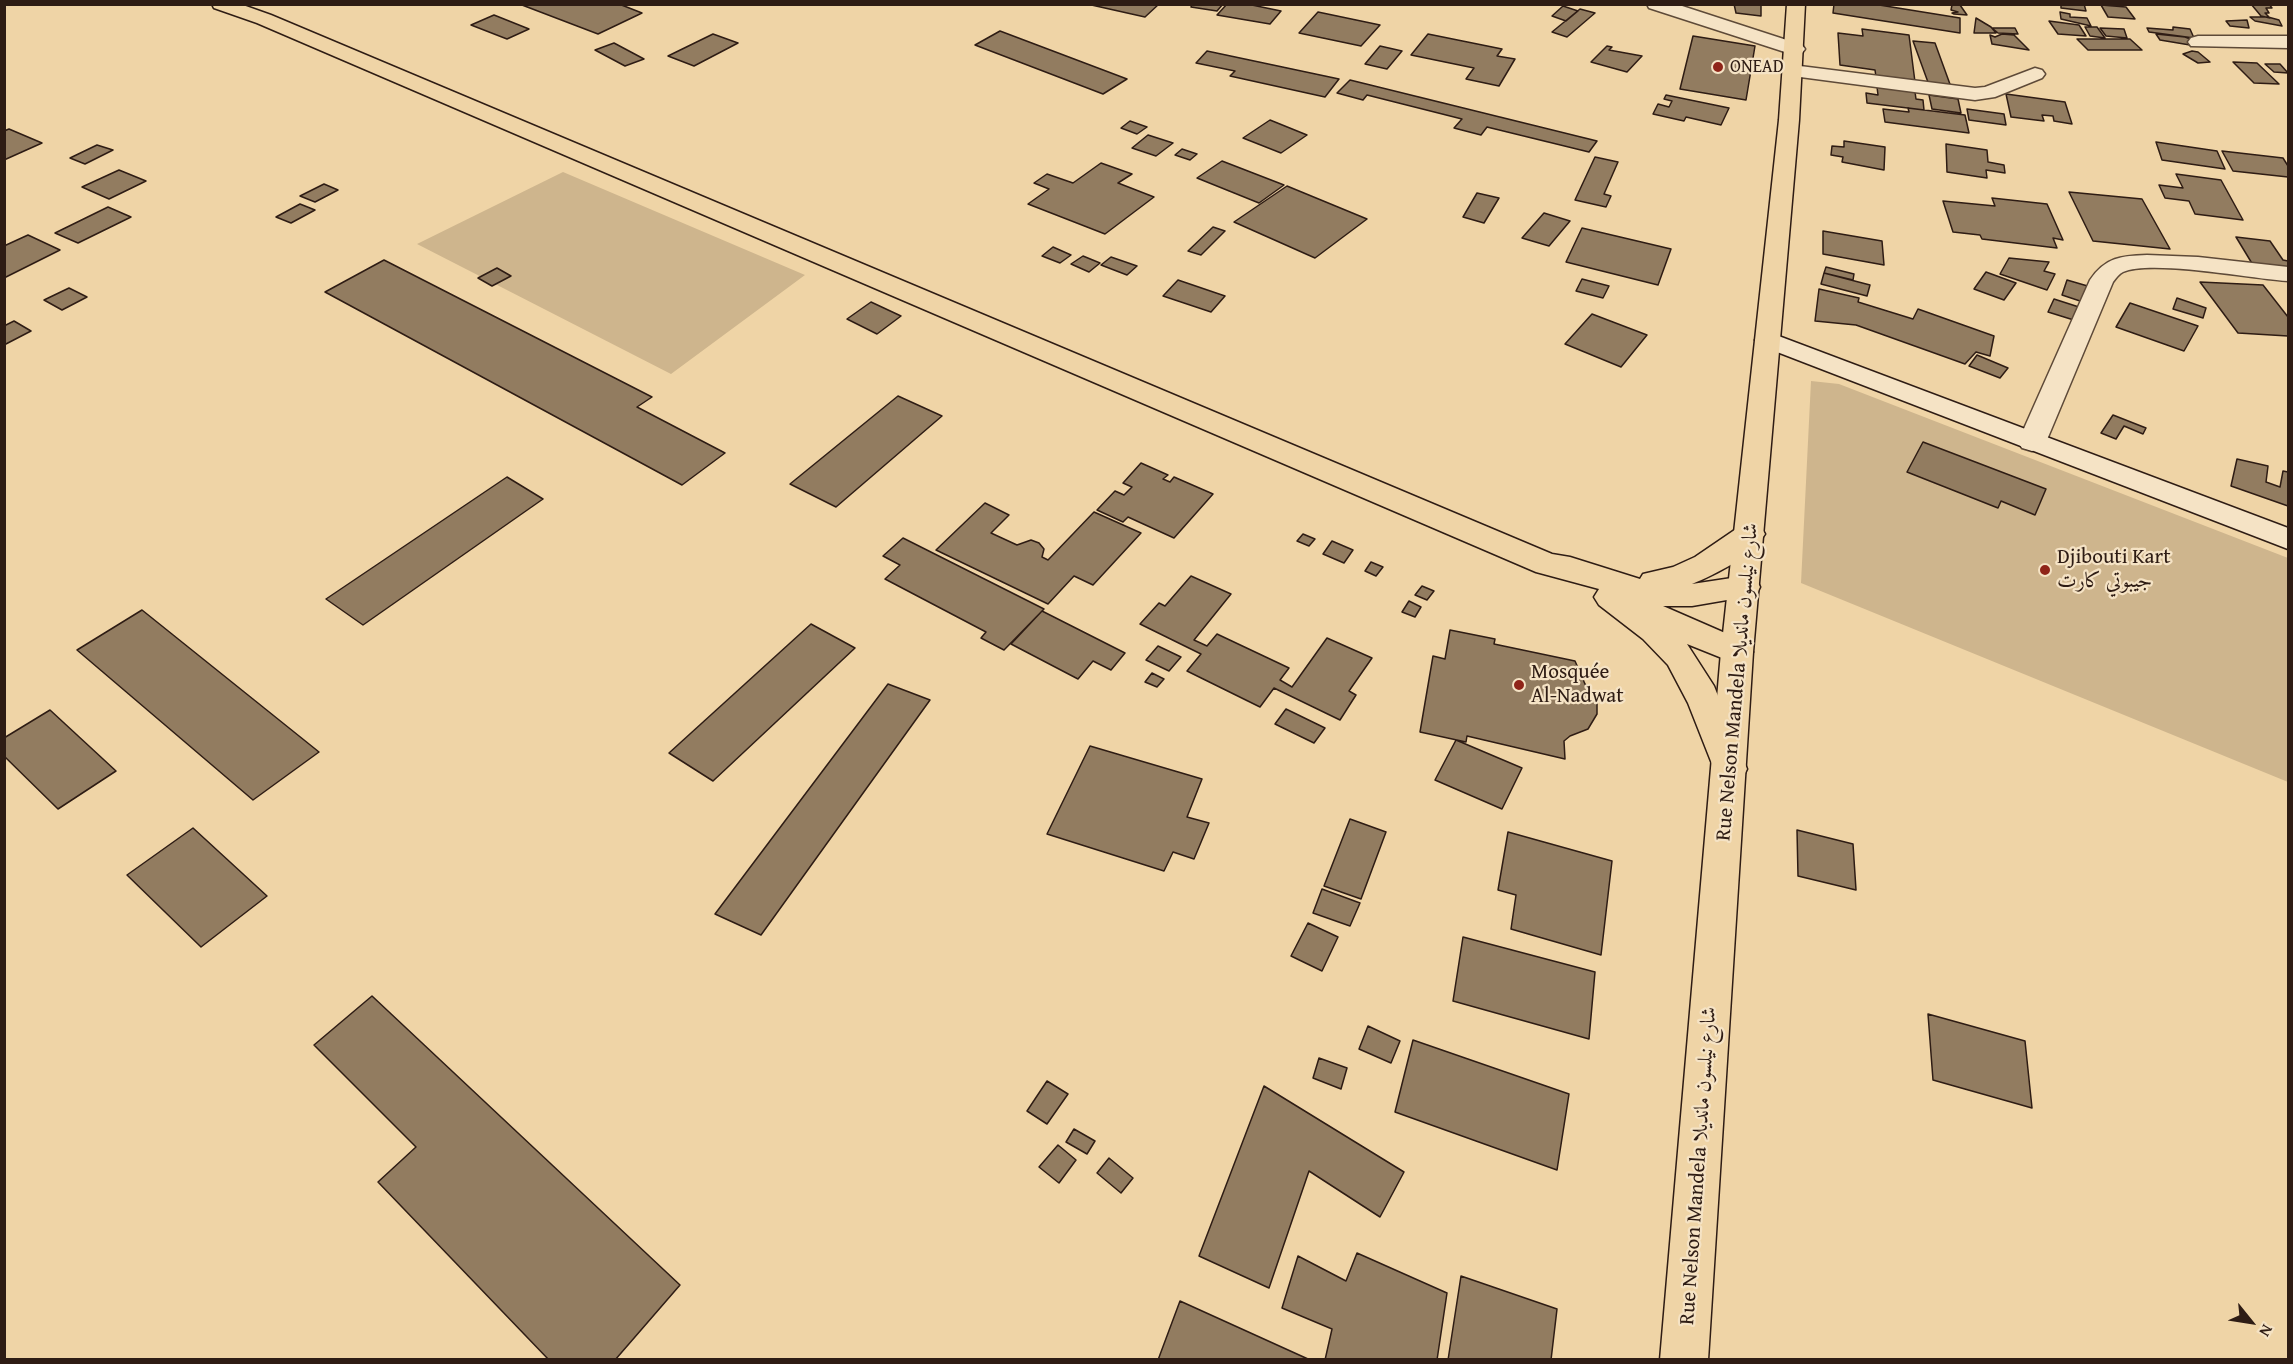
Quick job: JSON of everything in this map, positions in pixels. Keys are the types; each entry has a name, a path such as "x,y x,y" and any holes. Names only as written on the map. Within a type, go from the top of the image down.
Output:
{"main road":[{"path":"221,4 318,42 1547,564 1565,577 1609,589 1652,595 1670,596 1745,587"},
{"name":"Rue Nelson Mandela شارع نيلسون مانديلا","path":"1684,1359 1730,770 1737,652 1768,340 1796,4"},
{"path":"1609,589 1675,579 1695,572 1720,558 1750,534"},
{"path":"1609,589 1737,652"},
{"path":"1609,589 1667,642 1684,663 1697,686 1730,770"}],"street":[{"path":"1656,4 1793,60 1975,94 1988,93 2035,74"},
{"path":"2198,42 2289,42"},
{"path":"2032,442 2102,280 2112,267 2129,262 2160,262 2289,274"},
{"path":"1768,340 2289,539"}],"shaded area":[{"path":"563,172 805,275 671,374 417,244"},
{"name":"Djibouti Kart جيبوتي كارت","path":"1811,381 1839,384 2288,558 2288,782 1801,583"}],"building":[{"path":"619,4 642,13 598,34 522,5"},
{"path":"1087,4 1159,4 1145,17"},
{"path":"1192,4 1223,4 1217,11 1191,7"},
{"path":"1227,4 1247,4 1281,11 1270,24 1217,15"},
{"path":"1734,4 1761,4 1761,16 1736,13"},
{"path":"1834,4 1873,4 1960,18 1960,33 1833,13"},
{"path":"2061,4 2084,4 2086,11 2061,8"},
{"path":"2251,4 2269,4 2272,8 2266,8 2269,13 2265,13 2270,18 2261,16"},
{"path":"1952,5 1960,5 1967,15 1952,13 1958,12 1951,10"},
{"path":"2101,5 2126,7 2135,19 2108,17"},
{"path":"1563,6 1578,11 1566,21 1552,16"},
{"path":"1580,9 1595,13 1567,37 1552,32"},
{"path":"1318,12 1380,25 1361,46 1299,33"},
{"path":"2060,12 2070,14 2070,17 2087,18 2091,26 2061,19"},
{"path":"494,15 529,29 507,39 471,25"},
{"path":"2250,17 2268,17 2279,20 2282,26 2255,21"},
{"path":"1976,18 1991,27 1996,33 1974,33"},
{"path":"2247,20 2249,28 2230,26 2226,21"},
{"path":"2049,21 2079,25 2086,36 2058,34"},
{"path":"2085,27 2097,27 2105,38 2090,36"},
{"path":"2173,27 2190,29 2194,38 2149,32 2147,28 2173,30"},
{"path":"1992,28 2015,28 2018,34 1998,33"},
{"path":"2100,28 2124,29 2127,38 2106,36"},
{"path":"1862,29 1909,35 1915,82 1876,77 1875,70 1840,65 1838,33 1863,36"},
{"path":"1000,31 1127,79 1103,94 975,45"},
{"path":"713,34 738,43 694,66 668,56"},
{"path":"1428,34 1502,49 1497,56 1515,59 1499,86 1466,79 1474,68 1411,55"},
{"path":"2002,34 2014,35 2029,50 1992,44 1990,35 1995,37"},
{"path":"2156,34 2193,40 2190,45 2160,40"},
{"name":"ONEAD","path":"1693,36 1755,46 1746,100 1680,89"},
{"path":"2077,39 2130,39 2142,50 2088,50"},
{"path":"1913,41 1935,43 1951,87 1929,85"},
{"path":"614,43 644,59 625,66 595,50"},
{"path":"1380,46 1402,51 1387,69 1365,64"},
{"path":"1607,46 1612,47 1609,50 1642,56 1627,72 1591,62"},
{"path":"1207,51 1339,79 1325,97 1230,76 1235,71 1196,63"},
{"path":"2198,52 2210,62 2198,63 2183,54"},
{"path":"2233,62 2257,63 2279,84 2254,83"},
{"path":"2265,64 2280,64 2288,73 2274,72"},
{"path":"1350,80 1597,141 1589,152 1487,127 1481,135 1454,128 1462,119 1367,95 1363,100 1337,93"},
{"path":"1877,87 1915,92 1916,99 1923,100 1924,110 1867,103 1866,93 1878,95"},
{"path":"2006,94 2065,102 2072,124 2054,121 2053,116 2042,115 2044,121 2011,117"},
{"path":"1666,95 1729,108 1721,125 1686,117 1684,121 1653,114 1658,104 1669,107 1672,101 1664,99"},
{"path":"1929,95 1958,99 1961,113 1932,109"},
{"path":"1908,108 1965,115 1969,133 1885,122 1883,109 1909,112"},
{"path":"1967,109 2004,114 2006,125 1969,120"},
{"path":"1270,120 1307,135 1281,153 1243,138"},
{"path":"1130,121 1147,127 1137,134 1121,128"},
{"path":"9,129 42,143 4,160 4,131"},
{"path":"1148,135 1173,143 1156,156 1132,148"},
{"path":"1844,141 1885,147 1884,170 1842,162 1843,157 1831,155 1832,146 1844,147"},
{"path":"2156,142 2217,151 2225,169 2162,160"},
{"path":"1946,144 1987,150 1988,162 2004,165 2005,173 1986,170 1987,178 1947,172"},
{"path":"97,145 113,150 85,164 70,158"},
{"path":"1182,149 1197,154 1190,160 1175,155"},
{"path":"2222,151 2283,158 2288,166 2288,177 2233,171"},
{"path":"1595,157 1618,162 1604,194 1611,196 1606,207 1575,200"},
{"path":"1222,161 1284,185 1259,203 1197,178"},
{"path":"1101,163 1132,174 1118,183 1154,197 1105,234 1028,204 1049,189 1034,183 1047,174 1073,183"},
{"path":"119,170 146,181 109,199 82,187"},
{"path":"2176,174 2221,180 2243,220 2195,214 2189,201 2165,198 2159,185 2183,188"},
{"path":"324,184 338,190 315,202 300,196"},
{"path":"1287,186 1367,219 1315,258 1234,222"},
{"path":"2069,192 2142,199 2170,249 2093,241"},
{"path":"1477,193 1499,198 1484,223 1463,217"},
{"path":"1992,198 2047,204 2063,240 2053,238 2057,248 1982,239 1980,235 1953,232 1943,201 1995,206"},
{"path":"300,204 315,210 291,223 276,217"},
{"path":"108,207 131,217 78,243 55,233"},
{"path":"1544,213 1570,221 1549,246 1522,238"},
{"path":"1213,227 1225,231 1201,255 1188,251"},
{"path":"1582,228 1671,249 1658,285 1566,262"},
{"path":"1823,231 1882,241 1884,265 1823,254"},
{"path":"28,235 60,250 4,278 4,246"},
{"path":"2236,237 2270,241 2283,260 2288,261 2288,273 2256,270"},
{"path":"1053,247 1071,255 1060,263 1042,256"},
{"path":"1083,256 1100,263 1089,272 1071,264"},
{"path":"1111,257 1137,266 1127,275 1101,265"},
{"path":"2009,258 2049,262 2044,271 2055,274 2047,290 2000,274"},
{"path":"384,260 652,397 637,407 725,453 682,485 325,292"},
{"path":"1826,267 1854,274 1853,280 1824,273"},
{"path":"497,268 511,276 492,286 478,278"},
{"path":"1986,272 2016,283 2004,300 1974,289"},
{"path":"1824,273 1870,285 1867,296 1821,284"},
{"path":"1582,279 1609,286 1603,298 1576,291"},
{"path":"1178,280 1225,296 1211,312 1163,296"},
{"path":"2067,280 2091,287 2086,303 2062,295"},
{"path":"2200,282 2263,285 2288,317 2288,336 2238,333"},
{"path":"69,288 87,297 62,310 44,300"},
{"path":"1819,289 1859,298 1858,302 1913,319 1918,309 1994,336 1990,356 1976,352 1965,364 1856,325 1815,321"},
{"path":"2177,298 2206,308 2203,318 2173,309"},
{"path":"2054,299 2082,308 2077,321 2048,312"},
{"path":"871,302 901,316 877,334 847,319"},
{"path":"2130,303 2198,326 2184,351 2116,327"},
{"path":"1592,314 1647,335 1621,367 1565,344"},
{"path":"14,321 31,331 4,345 4,326"},
{"path":"1977,355 2008,368 2000,378 1969,366"},
{"path":"898,396 942,416 836,507 790,484"},
{"path":"2113,415 2146,428 2143,434 2124,426 2116,439 2101,433"},
{"path":"1923,442 2046,489 2035,515 2001,501 1998,508 1907,472"},
{"path":"2237,459 2268,466 2266,482 2280,487 2283,471 2288,472 2288,506 2231,486"},
{"path":"1141,463 1168,475 1163,479 1170,482 1174,477 1213,494 1174,538 1128,517 1123,522 1097,510 1115,491 1124,495 1132,487 1123,483"},
{"path":"507,477 543,499 363,625 326,599"},
{"path":"985,503 1009,515 991,533 1017,545 1031,540 1039,543 1044,549 1042,557 1048,560 1094,512 1141,533 1093,585 1074,576 1048,604 936,550"},
{"path":"1303,534 1315,539 1309,546 1297,541"},
{"path":"903,538 1044,609 1004,650 981,638 986,632 885,579 900,565 883,556"},
{"path":"1332,541 1353,550 1344,563 1323,554"},
{"path":"1371,562 1383,567 1376,576 1365,571"},
{"path":"1191,576 1231,594 1194,640 1207,646 1217,634 1289,668 1280,680 1292,687 1327,638 1372,658 1349,691 1356,695 1340,720 1274,688 1260,707 1187,671 1201,654 1140,624 1159,603 1165,606"},
{"path":"1422,586 1434,591 1427,600 1415,595"},
{"path":"1409,601 1421,607 1415,617 1402,612"},
{"path":"142,610 319,752 253,800 77,650"},
{"path":"1042,611 1125,653 1111,670 1093,661 1078,679 1011,644"},
{"path":"811,624 855,648 713,781 669,753"},
{"path":"1450,630 1495,639 1494,644 1575,661 1585,684 1597,702 1597,714 1588,729 1564,741 1565,759 1467,736 1466,742 1420,732 1433,656 1445,659"},
{"path":"1158,646 1181,657 1169,671 1146,660"},
{"path":"1152,673 1164,679 1157,687 1145,682"},
{"path":"888,684 930,700 761,935 715,914"},
{"path":"1286,709 1325,728 1314,743 1275,724"},
{"path":"50,710 116,771 58,809 4,756 4,738"},
{"path":"1456,740 1522,768 1502,809 1435,780"},
{"path":"1090,746 1202,779 1187,817 1209,823 1194,859 1173,852 1164,871 1047,834"},
{"path":"1350,819 1386,832 1361,899 1324,886"},
{"path":"193,828 267,896 201,947 127,875"},
{"path":"1797,830 1853,844 1856,890 1798,876"},
{"path":"1508,832 1612,861 1601,955 1511,929 1516,895 1498,890"},
{"path":"1322,889 1360,903 1350,926 1313,913"},
{"path":"1308,923 1338,937 1322,971 1291,956"},
{"path":"1463,937 1595,972 1589,1039 1453,1001"},
{"path":"372,996 680,1285 615,1360 549,1360 378,1182 416,1147 314,1045"},
{"path":"1928,1014 2025,1041 2032,1108 1933,1080"},
{"path":"1368,1026 1400,1041 1391,1063 1359,1049"},
{"path":"1413,1040 1569,1094 1557,1170 1395,1112"},
{"path":"1319,1058 1347,1068 1341,1089 1313,1078"},
{"path":"1047,1081 1068,1094 1047,1124 1027,1111"},
{"path":"1264,1086 1404,1172 1380,1217 1309,1171 1269,1288 1199,1256"},
{"path":"1074,1129 1095,1141 1087,1154 1066,1142"},
{"path":"1058,1145 1076,1160 1059,1183 1039,1167"},
{"path":"1109,1158 1133,1178 1121,1193 1097,1173"},
{"path":"1357,1253 1447,1293 1437,1360 1325,1360 1332,1329 1282,1308 1298,1256 1346,1281"},
{"path":"1461,1276 1557,1309 1551,1360 1448,1360"},
{"path":"1180,1301 1308,1359 1308,1360 1158,1360"}],"place":[{"name":"ONEAD","path":"1718,67"},
{"name":"Djibouti Kart جيبوتي كارت","path":"2045,570"},
{"name":"Mosquée Al-Nadwat","path":"1519,685"}]}
